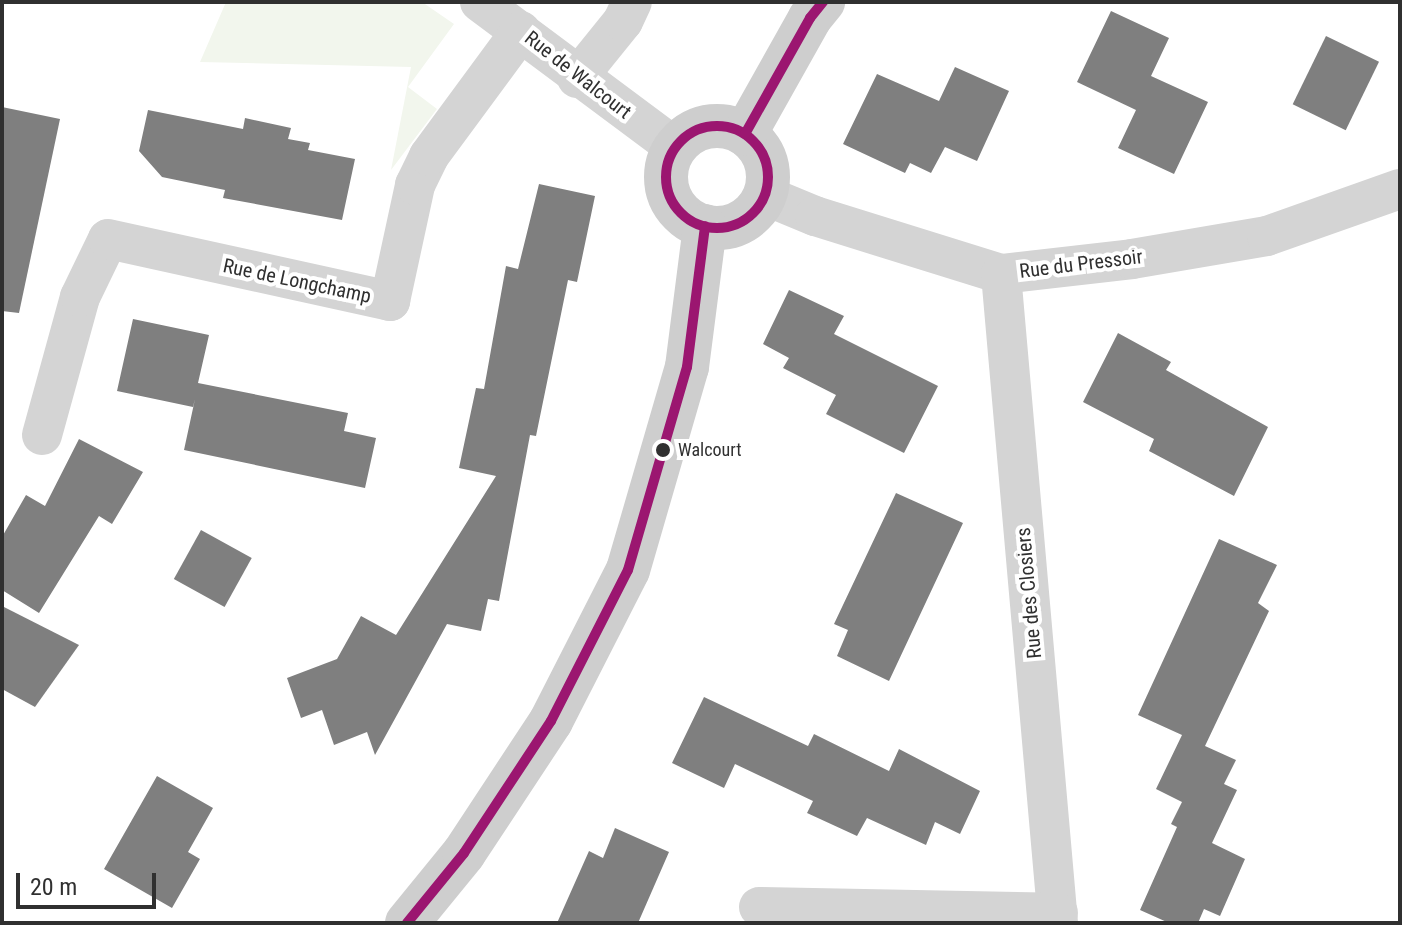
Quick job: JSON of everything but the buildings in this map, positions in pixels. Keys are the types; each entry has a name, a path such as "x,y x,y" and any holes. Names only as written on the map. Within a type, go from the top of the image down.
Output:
{"street":[{"name":"Rue de Walcourt","path":"480,2 521,31 577,78 676,148"},
{"path":"577,78 623,21 632,2"},
{"path":"745,134 810,18 823,2"},
{"name":"Rue de Longchamp","path":"42,435 80,297 108,239 390,301 415,185 429,156 521,31"},
{"path":"707,127 727,127 745,134 759,148 766,166 764,195 754,212 742,221 727,226 705,226 682,213 668,191 666,173 676,148 690,134 707,127"},
{"name":"Rue du Pressoir","path":"764,195 815,216 1001,274 1132,259 1267,236 1400,189"},
{"path":"407,923 464,853 551,721 623,581 687,367 705,226"},
{"name":"Rue des Closiers","path":"759,907 1058,918 1001,274"}],"shaded area":[{"path":"226,2 422,2 454,24 408,87 437,109 391,170 411,67 200,62"}],"transit line":[{"path":"745,134 810,18 823,2"},
{"path":"717,126 736,130 753,141 764,158 768,177 764,196 753,213 736,224 717,228 698,224 681,213 670,196 666,177 670,158 681,141 698,130 717,126"},
{"path":"407,923 464,853 551,721 628,570 687,367 705,226"}],"place":[{"name":"Walcourt","path":"663,450"}]}
